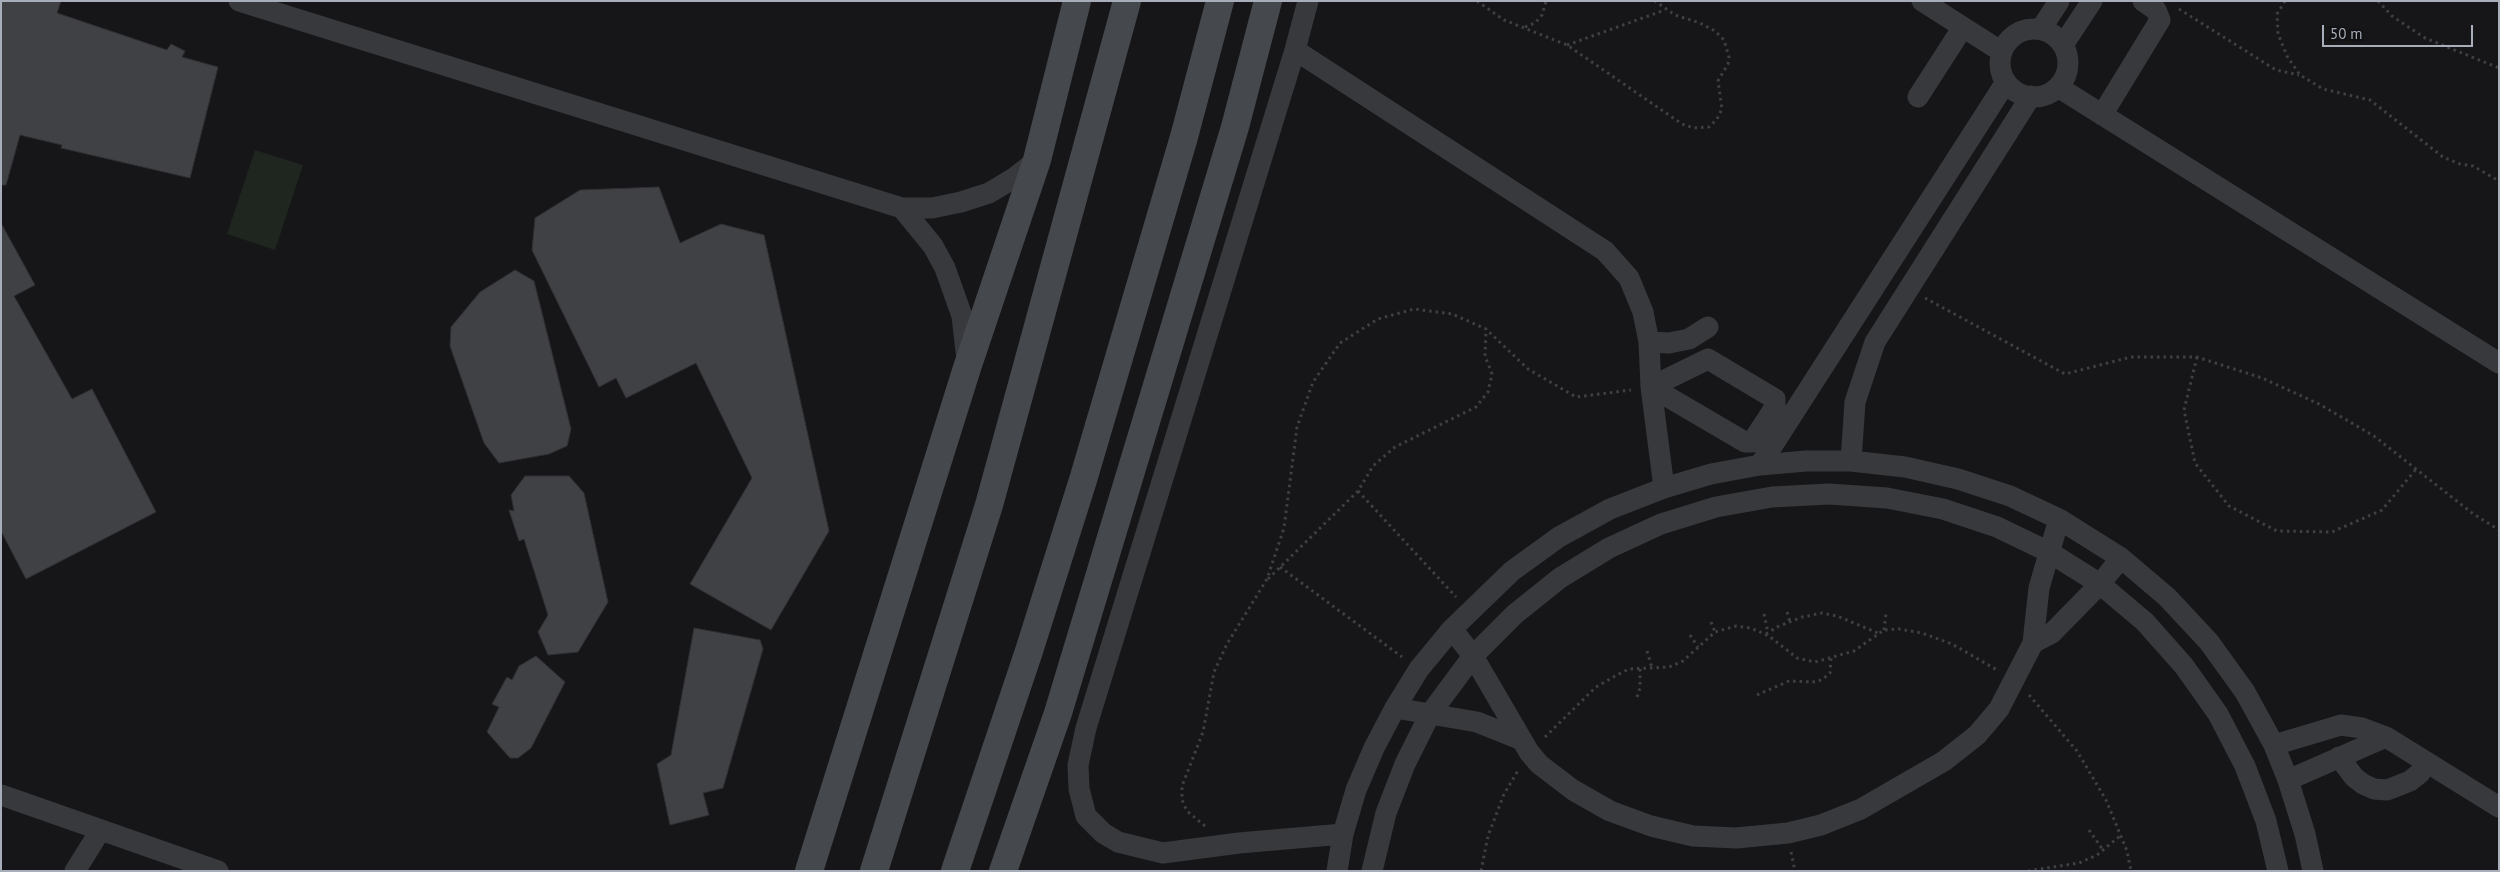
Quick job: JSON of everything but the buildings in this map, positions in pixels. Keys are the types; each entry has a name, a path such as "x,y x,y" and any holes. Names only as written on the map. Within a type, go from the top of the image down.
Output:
{"street":[{"path":"239,1 902,208 932,208 961,202 989,193 1014,178 1038,160"},
{"path":"809,871 967,368 1038,160 1076,1"},
{"path":"874,871 989,505 1127,1"},
{"path":"955,871 1026,660 1080,490 1184,137 1220,1"},
{"path":"1003,871 1058,714 1235,127 1268,1"},
{"path":"1308,1 1295,50 1086,728 1078,765 1079,789 1086,816 1102,833 1118,842 1163,853 1239,843 1343,834"},
{"path":"1922,1 2002,52"},
{"path":"2041,29 2058,1"},
{"path":"2063,45 2092,1"},
{"path":"2102,115 2160,20 2156,10 2143,1"},
{"path":"1918,97 1962,27"},
{"path":"2041,29 2054,35 2063,45 2068,67 2058,87 2045,94 2031,96 2017,92 2006,82 2000,64 2002,52 2009,40 2020,31 2041,29"},
{"path":"1295,50 1605,251 1629,278 1643,312 1649,342 1651,387 1664,488"},
{"path":"1760,465 2006,82"},
{"path":"2058,87 2499,363"},
{"path":"1851,461 1855,402 1874,342 2031,96"},
{"path":"902,208 933,246 955,291 965,333 967,368"},
{"path":"1649,342 1669,343 1689,339 1708,327"},
{"path":"1708,359 1773,397 1776,404 1754,441 1747,443 1651,387 1708,359"},
{"path":"1337,871 1343,834 1356,790 1370,757 1395,708 1419,669 1452,629 1469,610 1512,571 1559,537 1610,509 1664,488 1711,474 1760,465 1806,461 1851,461 1905,467 1958,479 2010,496 2059,519 2121,558 2168,597 2209,642 2245,692 2274,745 2288,780 2306,834 2312,871"},
{"path":"1372,871 1386,813 1406,764 1430,714 1473,656 1515,614 1560,578 1601,553 1661,524 1716,507 1772,498 1829,494 1886,498 1942,509 1997,527 2049,552 2100,584 2145,622 2184,666 2218,714 2249,775 2266,821 2278,871"},
{"path":"1452,629 1473,656 1525,746 1539,764 1573,790 1610,811 1651,826 1693,836 1736,838 1788,833 1821,825 1861,810 1944,761 1977,735 1999,709 2033,643 2039,588 2059,519"},
{"path":"2033,643 2052,633 2100,584 2121,558"},
{"path":"1395,708 1478,722 1525,746"},
{"path":"2274,745 2341,725 2362,728 2386,737 2499,807"},
{"path":"2288,780 2386,737"},
{"path":"2339,757 2354,777 2363,784 2374,789 2387,790 2410,781 2420,773 2426,762"},
{"path":"1,795 218,871"},
{"path":"76,871 100,831"}],"path":[{"path":"1477,1 1504,20 1567,45 1682,124 1694,128 1709,127 1717,119 1722,109 1718,82 1728,64 1729,57 1724,40 1700,23 1665,10 1656,1"},
{"path":"1524,27 1535,23 1542,15 1546,1"},
{"path":"2285,1 2277,14 2278,34 2287,56 2300,75"},
{"path":"2378,1 2392,16 2426,38 2499,68"},
{"path":"2174,6 2276,70 2300,75 2323,89 2370,100 2443,157 2460,164 2473,166 2499,181"},
{"path":"1567,45 1665,10"},
{"path":"1908,288 2065,374 2131,357 2197,357 2262,378 2319,404 2374,436 2472,513 2499,530"},
{"path":"1268,579 1284,528 1297,427 1313,382 1340,343 1378,319 1414,309 1452,314 1486,329 1528,370 1576,397 1651,387"},
{"path":"1208,827 1196,821 1187,811 1182,800 1182,786 1203,732 1214,672 1226,644 1268,579 1358,491 1373,466 1395,447 1476,407 1488,392 1492,374 1485,356 1486,329"},
{"path":"2197,357 2184,410 2195,463 2229,506 2277,531 2332,532 2382,510 2417,468"},
{"path":"1358,491 1469,610"},
{"path":"1280,566 1419,669"},
{"path":"1787,612 1790,622"},
{"path":"1766,634 1790,622 1822,613 1837,616 1879,634"},
{"path":"1884,630 1886,613"},
{"path":"1764,614 1766,634"},
{"path":"1711,622 1715,632"},
{"path":"1481,871 1488,836 1525,746 1596,687 1628,670 1669,667 1683,661 1715,632 1736,626 1751,628 1766,634 1797,658 1815,662 1854,651 1884,630 1900,629 1922,633 1952,644 2015,680 2077,751 2106,800 2132,871"},
{"path":"1690,635 1698,647"},
{"path":"1647,652 1652,668"},
{"path":"1757,695 1789,681 1816,682 1823,679 1830,673 1832,657"},
{"path":"1637,697 1640,688 1640,668"},
{"path":"2088,830 2104,850"},
{"path":"2028,871 2080,863 2104,850 2120,836"}],"shaded area":[{"path":"255,150 303,165 275,250 227,234"}]}
